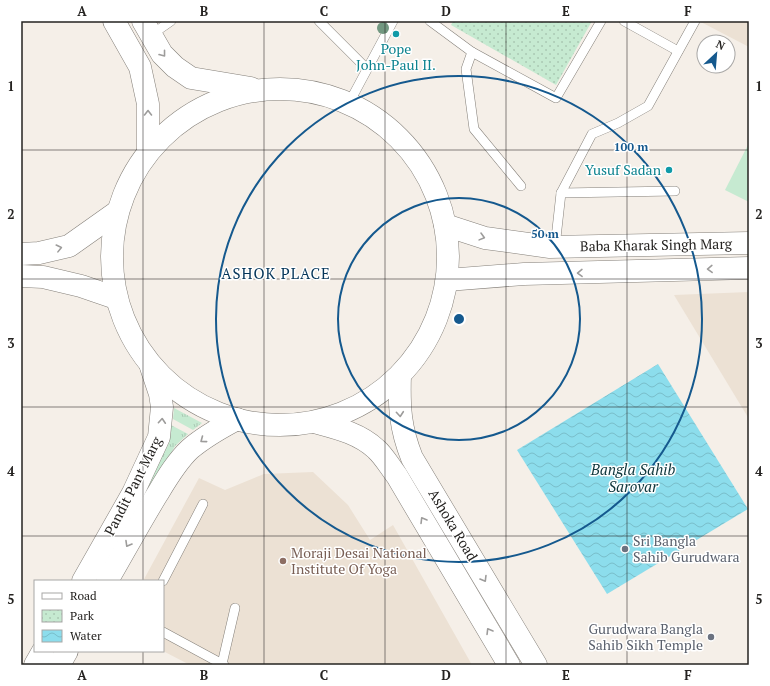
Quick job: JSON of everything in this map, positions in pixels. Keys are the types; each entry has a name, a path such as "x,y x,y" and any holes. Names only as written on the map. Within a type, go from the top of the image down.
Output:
{"main road":[{"path":"114,21 140,67 148,104 148,152"},
{"path":"147,28 162,54 175,67 191,78 262,90"},
{"path":"287,89 312,92 349,103 380,122 399,139 429,178 439,201 445,226 448,252 447,280 441,306 431,332 417,355 400,376 381,392 361,405 338,415 314,422 283,425 252,423 236,420 217,413 198,404 164,379 150,364 129,333 116,298 112,277 112,234 117,212 129,180 148,152 172,127 192,113 214,102 238,94 262,90 287,89"},
{"path":"21,254 39,253 70,246 117,212"},
{"name":"Baba Kharak Singh Marg","path":"445,226 485,238 554,247 749,243"},
{"name":"Baba Kharak Singh Marg","path":"447,280 524,274 749,268"},
{"path":"21,276 43,277 81,286 116,298"},
{"name":"Pandit Pant Marg","path":"84,580 133,493 160,437 162,407 150,364"},
{"name":"Ashoka Road","path":"400,376 400,419 405,441 412,458 536,665"},
{"name":"Pandit Pant Marg","path":"108,580 167,479 190,450 218,429 236,420"},
{"name":"Ashoka Road","path":"314,422 351,433 376,449 383,457 401,483 509,665"},
{"path":"133,493 152,503"},
{"path":"35,665 42,652"},
{"path":"60,665 67,652"}],"lane":[{"path":"147,28 171,21"},
{"path":"319,21 367,69"},
{"path":"349,103 393,21"},
{"path":"430,21 472,52 556,98 601,21"},
{"path":"624,21 678,51"},
{"path":"554,247 561,193 592,134 618,123 648,106 695,21"},
{"path":"472,52 466,69 474,129 521,186"},
{"path":"561,193 675,191"},
{"path":"164,580 203,504"},
{"path":"164,633 223,665 235,608"}],"shaded area":[{"path":"699,21 749,21 749,47 736,40 736,34 724,34"},
{"path":"749,292 749,419 674,295"},
{"name":"Moraji Desai National Institute Of Yoga","path":"313,472 348,505 370,540 393,525 472,665 190,665 164,652 164,580 144,580 199,478 225,490 264,474"}],"green space":[{"path":"453,21 592,21 556,85 451,25"},
{"path":"749,143 749,202 725,190"},
{"path":"174,408 202,423 193,430 173,419"},
{"path":"171,425 188,434 175,446 148,497 142,494 169,443"}],"water":[{"name":"Bangla Sahib Sarovar","path":"658,364 748,509 607,594 517,450"}],"place":[{"name":"Pope John-Paul II.","path":"396,34"},
{"name":"Yusuf Sadan","path":"669,170"},
{"name":"Sri Bangla Sahib Gurudwara","path":"625,549"},
{"name":"Moraji Desai National Institute Of Yoga","path":"283,561"},
{"name":"Gurudwara Bangla Sahib Sikh Temple","path":"711,637"}],"district":[{"name":"ASHOK PLACE","path":"276,274"}]}
